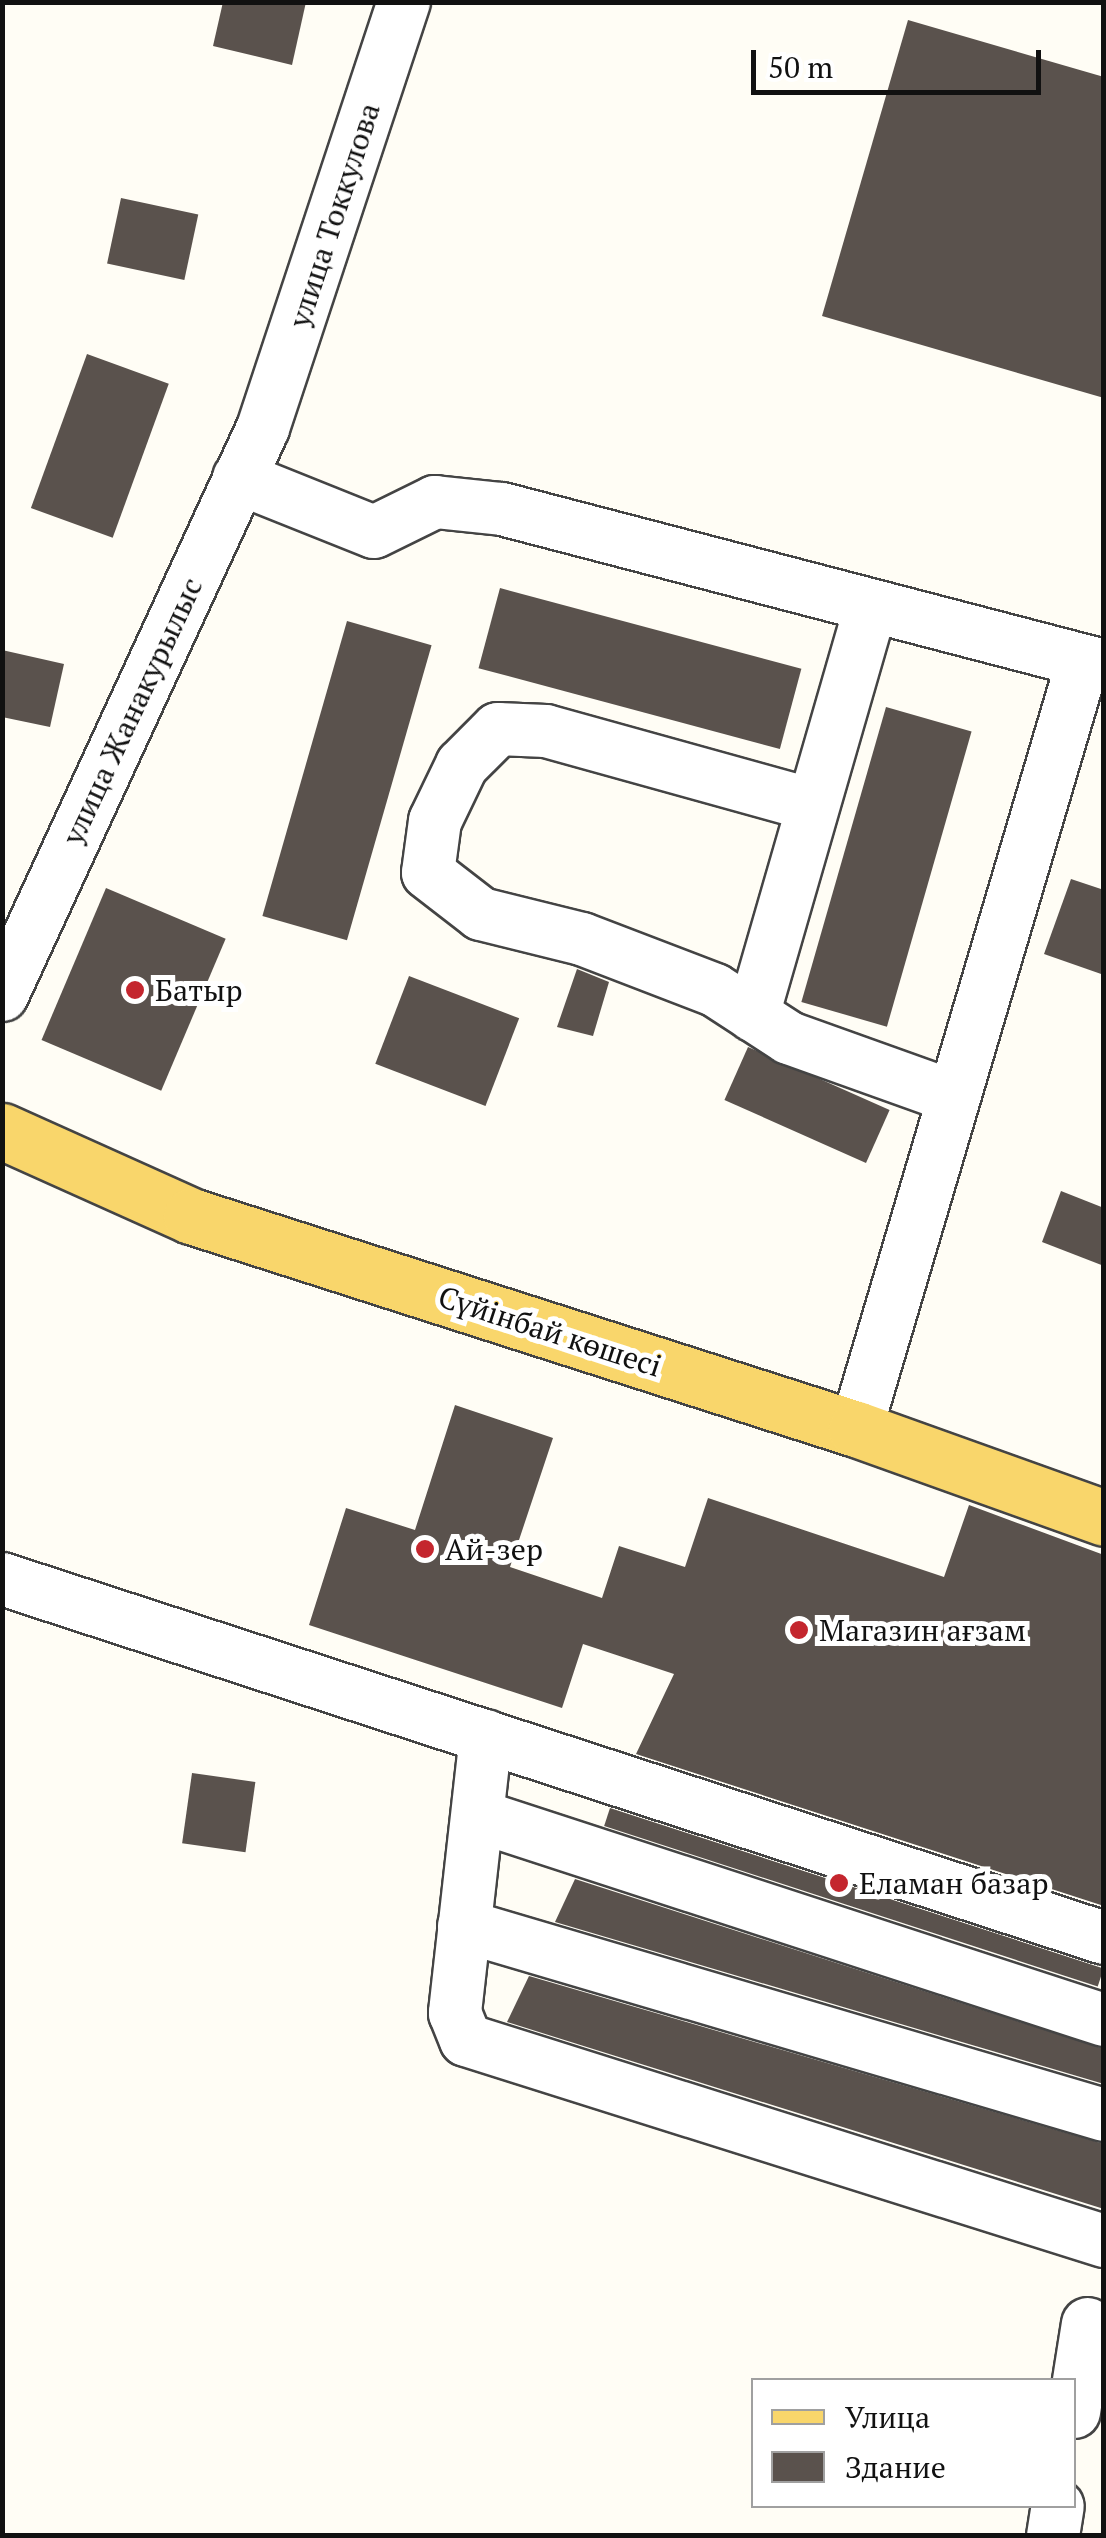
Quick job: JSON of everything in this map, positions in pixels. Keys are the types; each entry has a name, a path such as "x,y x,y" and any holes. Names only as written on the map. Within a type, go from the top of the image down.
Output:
{"main road":[{"name":"Сүйінбай көшесі","path":"2,1131 190,1216 856,1429 1104,1518"}],"street":[{"name":"улица Токкулова","path":"263,428 404,2"},
{"name":"улица Жанакурылыс","path":"2,995 263,428"},
{"path":"239,478 374,532 435,502 502,509 1093,664 954,1097 856,1429"},
{"path":"753,1015 809,804 871,606"},
{"path":"809,804 546,731 498,729 462,764 434,821 428,873 481,914 582,939 715,990 790,1038 954,1097"},
{"path":"2,1579 1104,1938"},
{"path":"486,1736 455,2014 466,2040 1104,2241"},
{"path":"478,1816 1104,2020"},
{"path":"464,1926 1104,2115"},
{"path":"1076,2399 1088,2324"},
{"path":"1054,2536 1058,2508"}],"building":[{"path":"223,2 306,2 292,65 213,46"},
{"path":"908,20 1104,77 1104,398 822,316"},
{"path":"121,198 198,214 184,280 107,264"},
{"path":"87,354 169,384 113,538 31,508"},
{"path":"500,588 801,669 780,749 479,668"},
{"path":"347,621 432,645 347,940 262,916"},
{"path":"2,650 64,664 50,727 2,717"},
{"path":"886,707 972,732 887,1027 801,1002"},
{"path":"1071,879 1104,890 1104,975 1044,954"},
{"name":"Батыр","path":"106,888 226,939 161,1091 42,1040"},
{"path":"577,969 609,982 593,1036 557,1027"},
{"path":"409,976 519,1018 485,1106 375,1064"},
{"path":"748,1047 890,1110 866,1163 724,1100"},
{"path":"1061,1191 1104,1208 1104,1266 1042,1242"},
{"path":"455,1405 553,1438 510,1567 602,1598 619,1546 685,1567 708,1498 944,1577 969,1505 1104,1555 1104,1906 636,1754 674,1674 583,1644 562,1708 309,1625 346,1508 415,1530"},
{"path":"192,1773 255,1782 245,1852 182,1843"},
{"path":"610,1808 1104,1968 1098,1986 604,1826"},
{"path":"575,1879 1104,2049 1104,2084 555,1922"},
{"path":"529,1976 1104,2144 1104,2209 507,2022"}],"place":[{"name":"Батыр","path":"135,990"},
{"name":"Ай-зер","path":"425,1549"},
{"name":"Магазин ағзам","path":"799,1630"},
{"name":"Еламан базар","path":"839,1883"}]}
